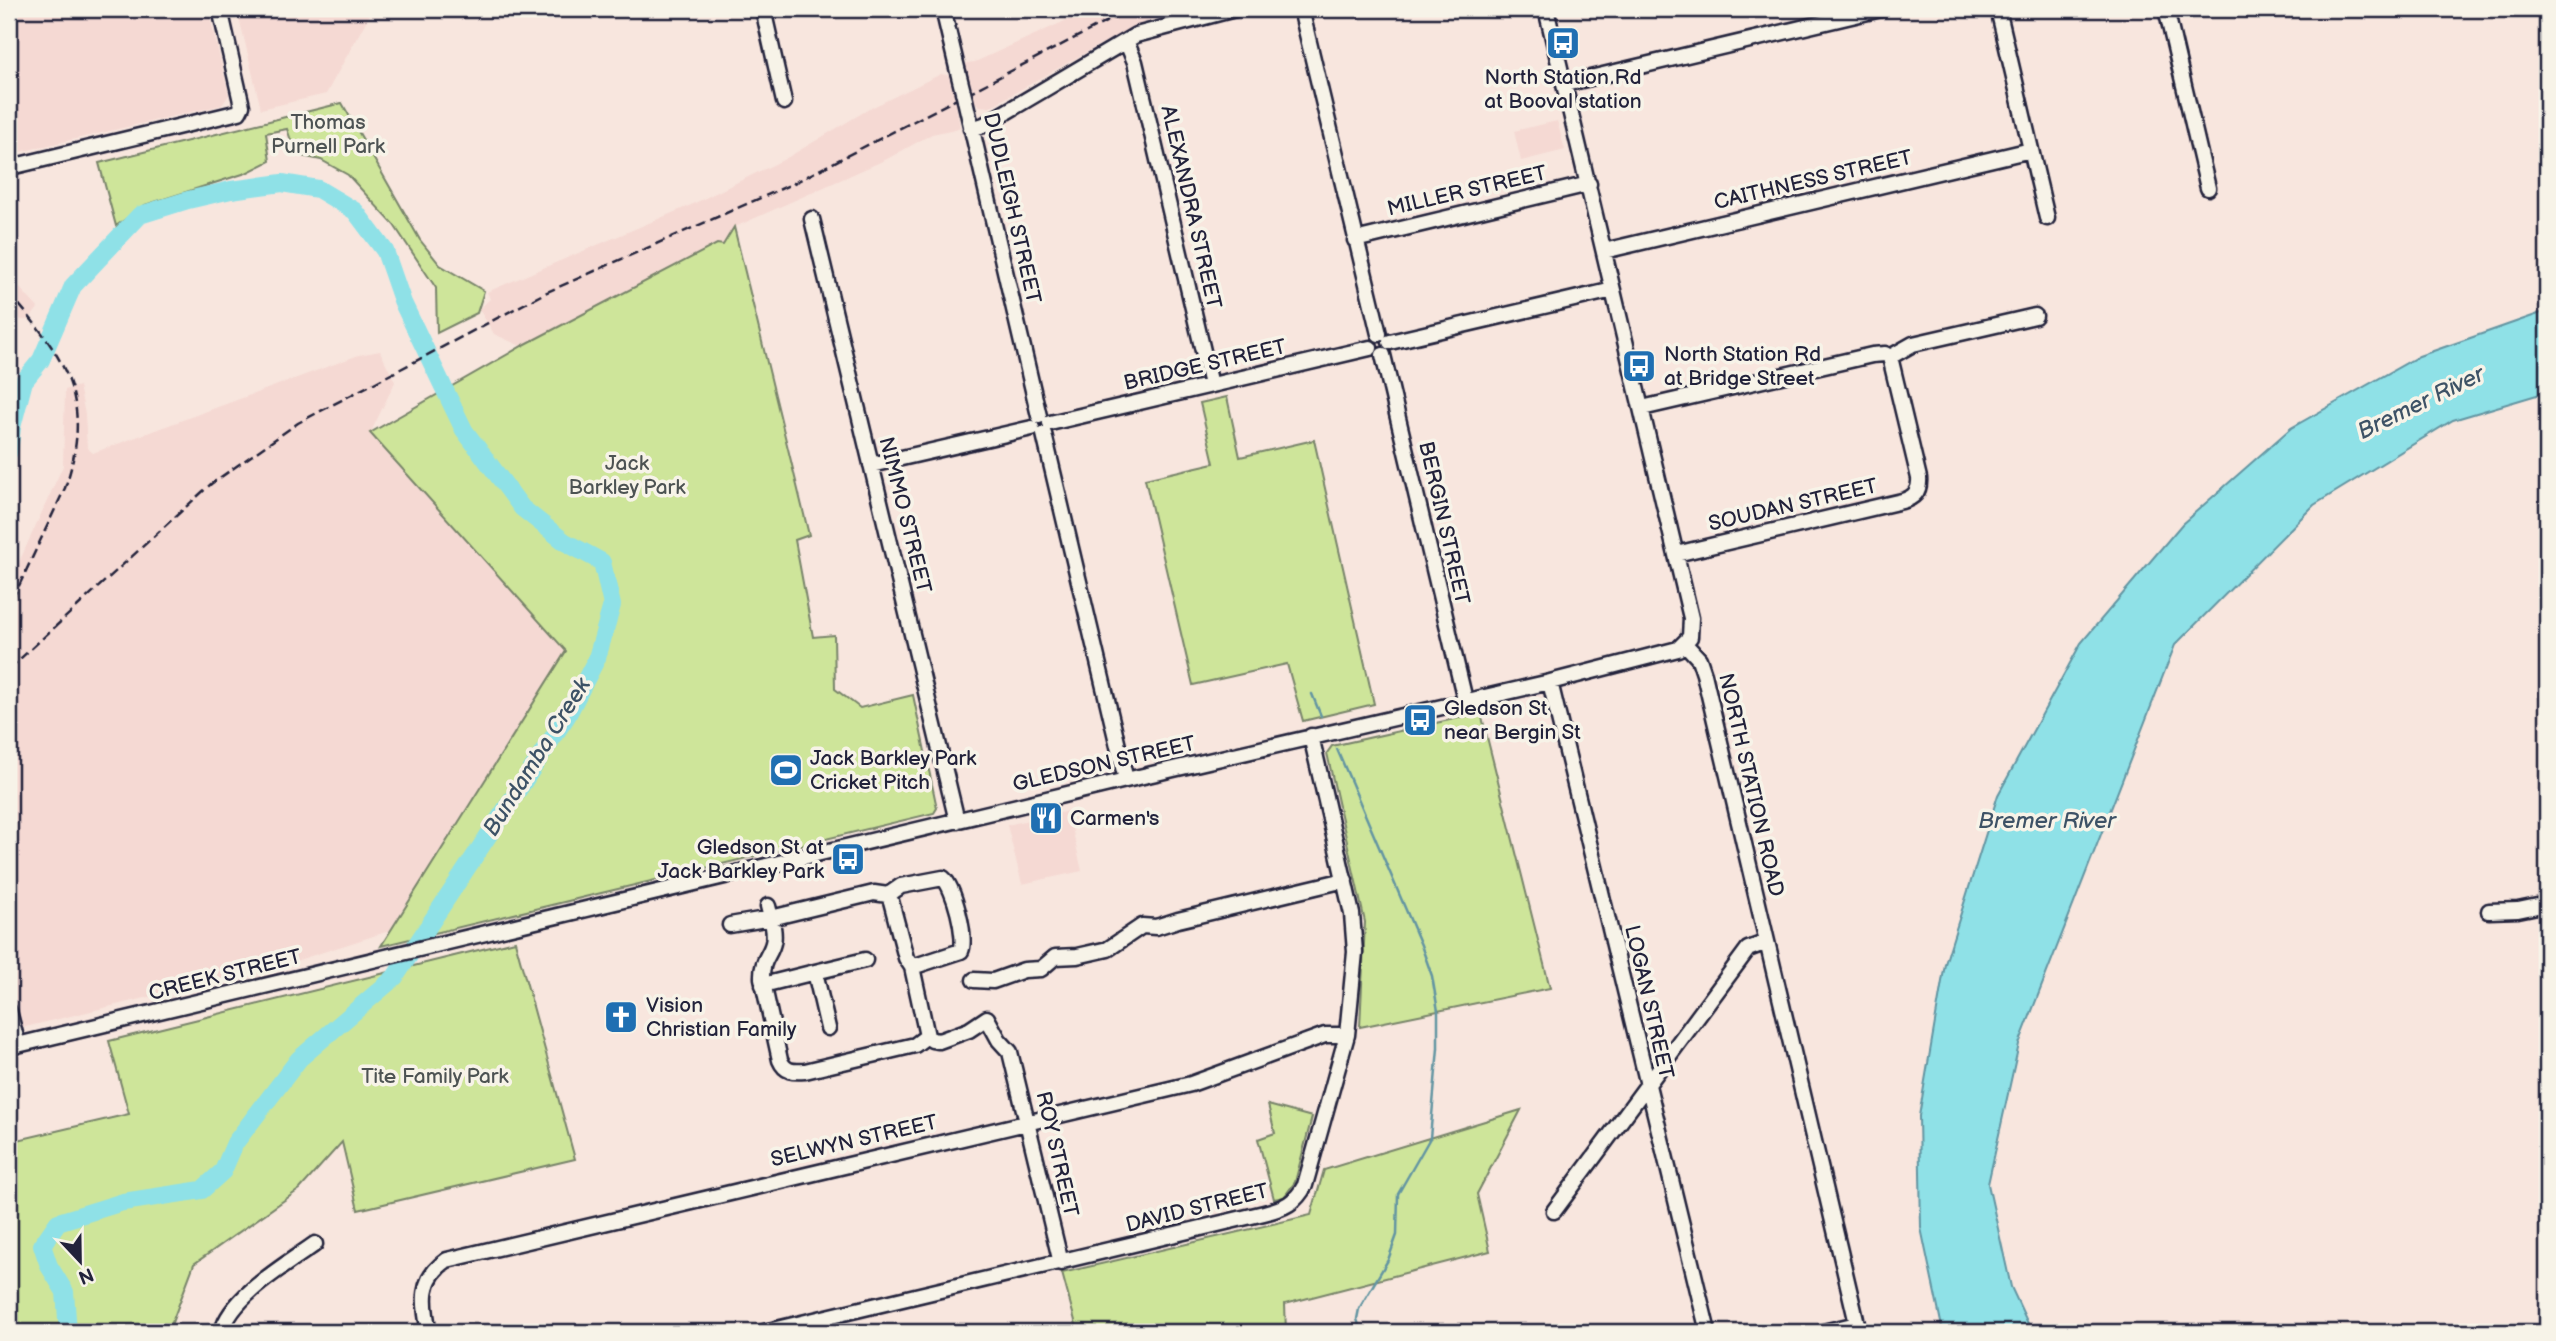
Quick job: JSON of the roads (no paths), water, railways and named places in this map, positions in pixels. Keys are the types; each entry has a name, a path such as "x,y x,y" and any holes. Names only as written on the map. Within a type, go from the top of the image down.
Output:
{"street":[{"path":"9,164 15,166 239,112 242,106 220,9"},
{"path":"763,9 784,102"},
{"name":"DUDLEIGH STREET","path":"943,9 1126,780"},
{"path":"971,129 984,125 1144,32 1235,9"},
{"name":"BERGIN STREET","path":"1301,9 1465,701"},
{"path":"1546,9 1691,618 1690,637 1685,644"},
{"path":"1565,84 1881,9"},
{"path":"1998,9 2047,218"},
{"path":"2166,9 2208,188"},
{"name":"ALEXANDRA STREET","path":"1126,41 1135,62 1211,385"},
{"name":"CAITHNESS STREET","path":"1604,251 2031,150"},
{"name":"MILLER STREET","path":"1355,240 1589,184"},
{"name":"NIMMO STREET","path":"813,219 957,821"},
{"name":"BRIDGE STREET","path":"872,465 1614,290"},
{"path":"1642,408 1872,355 1885,354 1890,357 1913,344 2035,316"},
{"name":"SOUDAN STREET","path":"1676,554 1902,501 1917,492 1919,478 1890,357"},
{"name":"GLEDSON STREET","path":"450,941 1550,682 1670,653 1685,644"},
{"name":"NORTH STATION ROAD","path":"1685,644 1699,659 1704,674 1858,1328"},
{"name":"LOGAN STREET","path":"1550,682 1708,1332"},
{"name":"DAVID STREET","path":"764,1332 1284,1208 1298,1198 1305,1185 1347,1035 1355,931 1311,737"},
{"path":"730,925 769,912 874,893 888,895 901,886 943,878 952,889 963,946 956,954 912,967"},
{"path":"974,980 993,981 1024,970 1041,969 1055,957 1077,956 1108,949 1142,926 1156,927 1345,880"},
{"path":"769,912 775,937 762,969 763,985 780,1060 785,1069 805,1071 915,1045 927,1036 912,967 906,958 888,895"},
{"path":"2489,911 2518,911 2547,904"},
{"name":"CREEK STREET","path":"13,1046 450,941"},
{"path":"1554,1211 1748,949 1767,942"},
{"path":"763,985 865,960"},
{"path":"815,972 828,1028"},
{"path":"9,1011 13,1046"},
{"name":"ROY STREET","path":"927,1036 932,1040 946,1039 969,1030 987,1018 999,1040 1010,1052 1061,1263"},
{"name":"SELWYN STREET","path":"429,1332 422,1301 425,1286 432,1273 447,1260 1191,1084 1325,1035 1347,1035"},
{"path":"222,1332 234,1308 315,1244"},
{"path":"1823,1332 1858,1328"}],"water":[{"name":"Bremer River","path":"2547,311 2547,392 2453,420 2314,505 2175,645 2019,1044 1988,1184 2011,1287 2032,1332 1943,1332 1921,1228 1919,1116 1945,964 1998,795 2081,643 2182,524 2291,428 2419,356"}],"waterway":[{"name":"Bundamba Creek","path":"9,452 12,427 24,381 41,360 73,286 140,215 231,190 282,183 318,189 355,211 385,251 403,303 464,430 522,508 565,542 602,562 612,605 597,658 567,716 395,977 299,1059 235,1143 223,1171 202,1190 123,1202 58,1222 42,1245 49,1266 65,1292 68,1332"},
{"path":"1312,694 1321,716"},
{"path":"1337,749 1421,945 1432,976 1438,1011 1438,1048 1430,1138 1398,1194 1397,1235 1388,1260 1359,1309 1357,1319 1361,1332"}],"railway":[{"path":"9,669 211,484 298,423 545,293 792,184 1131,9"},
{"path":"9,293 46,338 59,360 69,382 77,429 74,457 65,488 9,607"}],"place":[{"name":"North Station Rd at Booval station","path":"1563,43"},
{"name":"North Station Rd at Bridge Street","path":"1639,366"},
{"name":"Gledson St near Bergin St","path":"1420,720"},
{"name":"Jack Barkley Park Cricket Pitch","path":"786,770"},
{"name":"Carmen's","path":"1046,818"},
{"name":"Gledson St at Jack Barkley Park","path":"848,859"},
{"name":"Vision Christian Family","path":"621,1017"}],"park label":[{"name":"Thomas Purnell Park","path":"328,134"},
{"name":"Jack Barkley Park","path":"627,475"},
{"name":"Tite Family Park","path":"435,1076"}]}
